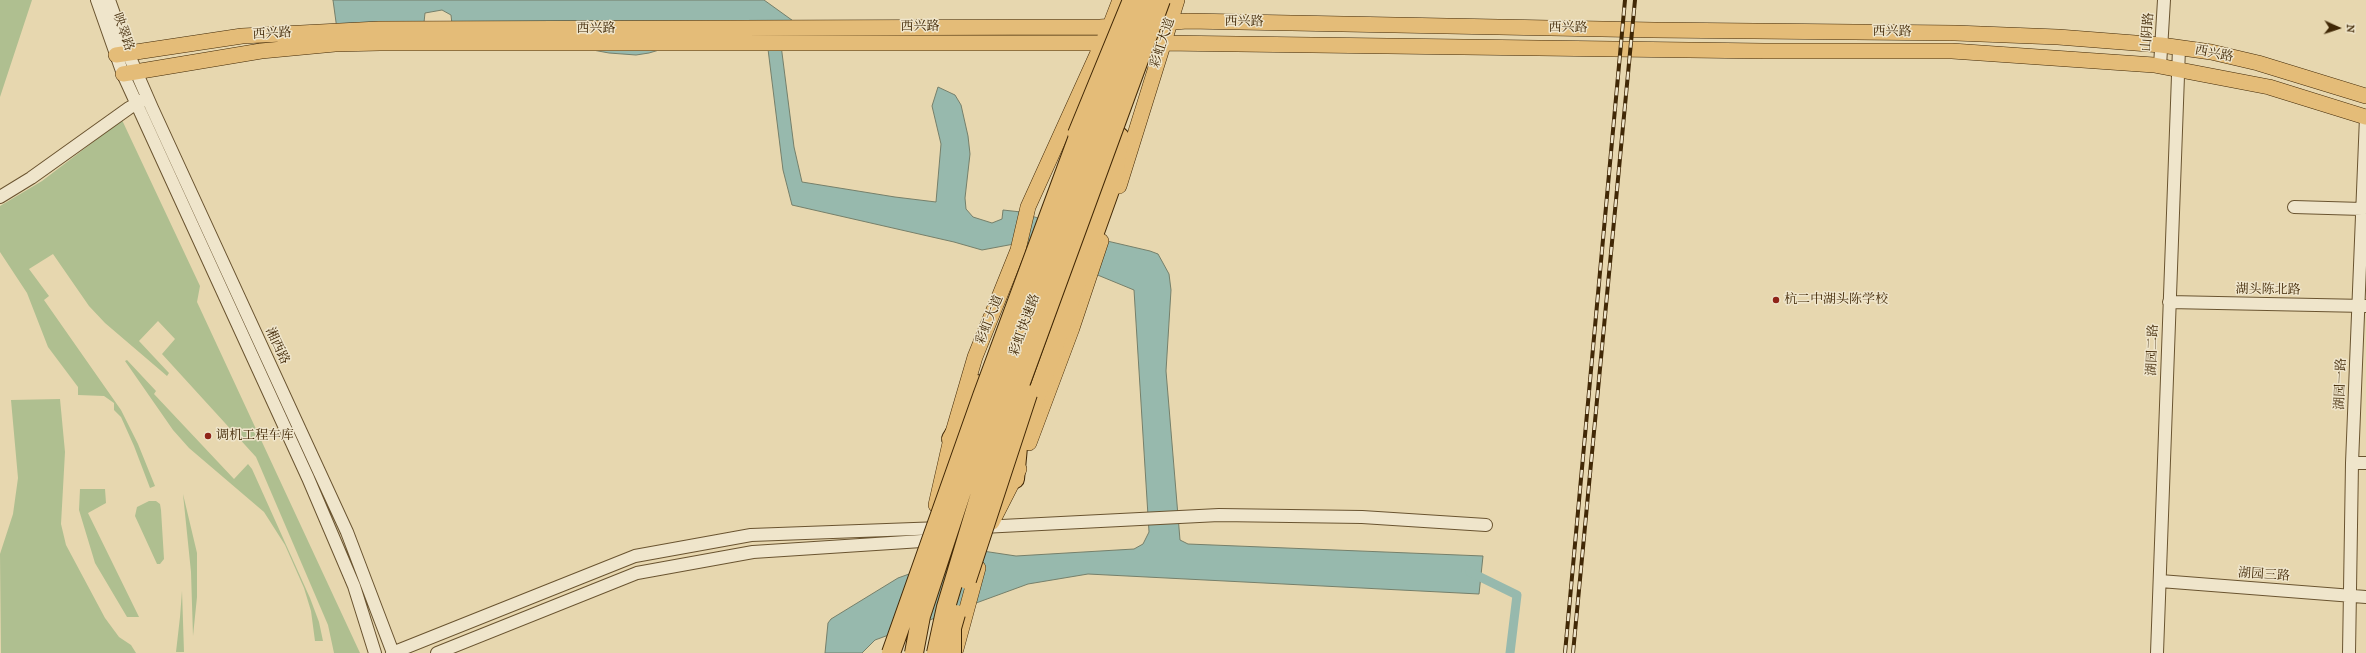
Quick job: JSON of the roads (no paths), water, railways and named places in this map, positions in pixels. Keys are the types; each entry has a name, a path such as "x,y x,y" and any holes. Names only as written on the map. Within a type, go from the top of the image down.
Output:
{"highway":[{"path":"896,649 982,396 1083,123 1132,0"},
{"name":"彩虹快速路","path":"914,653 921,616 962,491 1146,0"},
{"name":"彩虹快速路","path":"936,653 946,607 979,497 1161,0"},
{"path":"947,653 958,622 991,502 1092,210 1171,0"},
{"path":"951,439 968,412 1045,198 1083,123"},
{"path":"1015,479 1018,447 1113,182 1120,137"},
{"path":"952,653 958,622"}],"main road":[{"name":"彩虹大道","path":"896,649 929,535 951,439 975,357 1018,250 1028,207 1110,26 1120,0"},
{"name":"彩虹大道","path":"955,653 958,622 987,535 1015,479 1072,328 1106,227 1162,42 1177,0"},
{"name":"西兴路","path":"122,54 242,36 379,29 662,30 708,27 1110,26 1169,22 1955,32 2058,37 2161,45 2258,63 2366,96"},
{"name":"西兴路","path":"129,73 261,51 335,44 654,44 708,41 1162,42 1764,51 1952,51 2160,66 2269,87 2366,117"}],"street":[{"name":"映翠路","path":"97,0 122,54 129,73"},
{"name":"映翠路","path":"109,0 122,54"},
{"name":"山阴路","path":"2160,66 2164,0"},
{"name":"湖园二路","path":"2157,653 2179,48"},
{"name":"湘西路","path":"129,73 347,532 392,653"},
{"name":"湘西路","path":"142,100 354,586 375,653"},
{"path":"0,197 32,178 142,100"},
{"name":"湖园一路","path":"2349,653 2352,463 2362,306 2362,209 2366,117"},
{"path":"2294,208 2362,209"},
{"name":"湖头陈北路","path":"2169,302 2362,306"},
{"path":"2352,463 2366,463"},
{"path":"392,653 634,556 751,535 987,535 1142,519 1219,514 1362,517 1486,525"},
{"path":"437,653 637,573 753,552 929,535"},
{"name":"湖园三路","path":"2160,581 2366,597"}],"water":[{"path":"333,0 764,0 796,23 802,39 781,45 794,147 802,182 895,197 936,202 941,144 932,106 938,87 955,95 961,105 968,136 970,154 965,198 966,209 973,217 992,223 1002,219 1003,210 1021,212 1090,237 1158,254 1169,274 1171,290 1166,371 1180,540 1188,544 1483,556 1479,594 1088,574 1028,584 875,640 862,653 825,653 828,623 831,619 898,578 976,550 1016,556 1134,549 1143,544 1149,532 1134,290 1032,248 1014,244 982,250 954,242 792,205 783,170 767,41 730,29 649,53 636,55 609,53 452,24 451,15 442,10 425,13 423,32 339,44"}],"waterway":[{"path":"1470,572 1517,595 1510,653"}],"railway":[{"path":"1565,653 1625,0"},
{"path":"1573,653 1635,0"}],"place":[{"name":"杭二中湖头陈学校","path":"1776,300"},
{"name":"调机工程车库","path":"208,436"}]}
